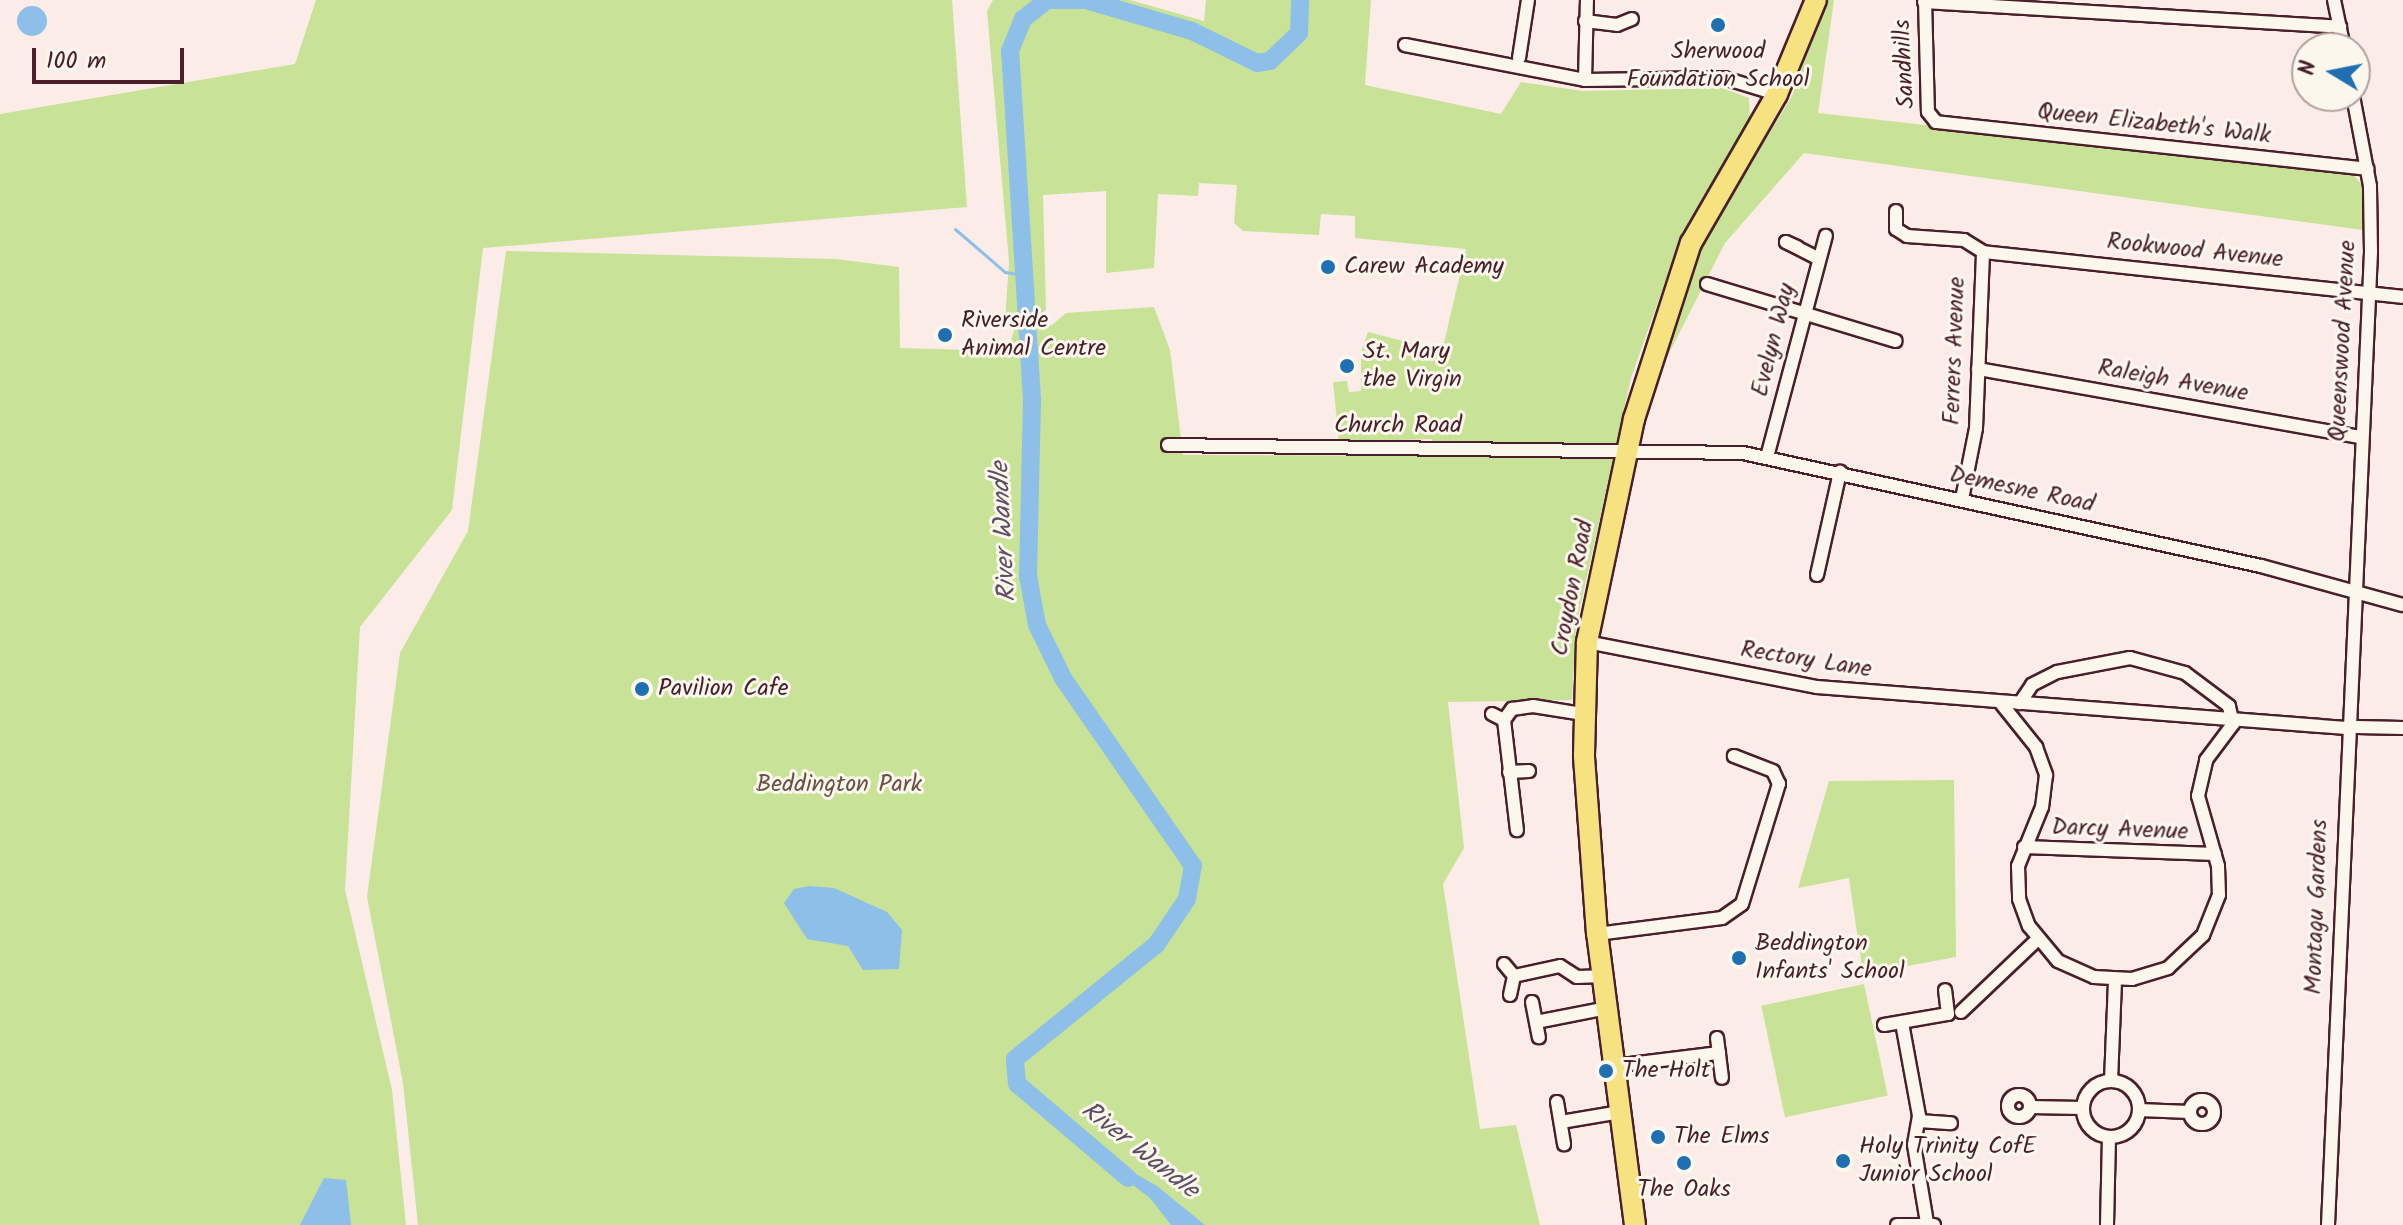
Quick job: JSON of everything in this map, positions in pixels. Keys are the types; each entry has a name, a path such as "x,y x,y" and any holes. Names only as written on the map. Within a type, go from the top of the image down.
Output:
{"highway":[{"name":"Croydon Road","path":"1635,1225 1597,934 1583,714 1587,642 1627,451 1691,243 1777,94 1816,0"}],"street":[{"path":"1517,63 1528,0"},
{"path":"1585,80 1587,0"},
{"path":"2334,0 2341,32"},
{"path":"1924,1 2065,6 2340,27"},
{"name":"Sandhills","path":"1924,1 1928,112 1936,122"},
{"path":"1585,21 1617,25 1632,19"},
{"path":"1405,45 1517,63 1585,80 1724,78 1777,94"},
{"name":"Queenswood Avenue","path":"2352,590 2369,293 2367,169 2356,112"},
{"name":"Queen Elizabeth's Walk","path":"1936,122 2367,169"},
{"name":"Rookwood Avenue","path":"1896,211 1896,229 1907,236 1964,240 1983,252 2403,297"},
{"name":"Evelyn Way","path":"1767,457 1817,258 1826,236"},
{"path":"1797,247 1817,258"},
{"name":"Ferrers Avenue","path":"1962,499 1976,428 1983,252"},
{"path":"1707,284 1896,341"},
{"name":"Raleigh Avenue","path":"1978,369 2361,437"},
{"name":"Church Road","path":"1168,445 1627,451"},
{"name":"Demesne Road","path":"1627,451 1767,457 1962,499 2352,590 2403,605"},
{"path":"1817,575 1840,472"},
{"name":"Montagu Gardens","path":"2328,1225 2352,728 2352,590"},
{"name":"Rectory Lane","path":"1587,642 1795,684 2233,720 2403,728"},
{"path":"2000,702 2036,747 2046,775 2042,807 2024,847 2019,899 2037,940 2073,970 2115,981 2161,972 2194,947 2219,895 2215,854 2198,796 2206,760 2233,720 2229,706 2200,682 2130,658 2057,672 2032,685 2020,703"},
{"path":"1504,720 1519,707 1583,714"},
{"path":"1492,714 1504,720"},
{"path":"1504,720 1517,830"},
{"path":"1597,934 1722,918 1742,904 1779,779 1734,756"},
{"path":"1509,772 1529,771"},
{"name":"Darcy Avenue","path":"2024,847 2215,854"},
{"path":"1961,1012 2037,940"},
{"path":"1504,964 1514,976"},
{"path":"1514,976 1560,966 1577,977 1602,976"},
{"path":"1510,995 1514,976"},
{"path":"2111,1081 2115,981"},
{"path":"1884,1025 1948,1014 1945,990"},
{"path":"1532,1002 1539,1037"},
{"path":"1536,1022 1607,1008"},
{"path":"1897,1225 1931,1224 1914,1145 1919,1121 1902,1023"},
{"path":"1717,1038 1722,1078"},
{"path":"1614,1066 1719,1053"},
{"path":"2111,1081 2134,1093 2139,1110 2130,1130 2109,1138 2090,1128 2082,1108 2091,1088 2111,1081"},
{"path":"1557,1102 1564,1144"},
{"path":"2030,1107 2082,1108"},
{"path":"2139,1110 2190,1112"},
{"path":"1561,1122 1620,1112"},
{"path":"1919,1121 1951,1123"},
{"path":"2107,1225 2109,1138"}],"green space":[{"path":"316,0 952,0 967,207 483,248 452,510 360,627 345,890 392,1090 406,1225 0,1225 0,114 295,64"},
{"name":"Beddington Park","path":"993,0 1130,0 1204,21 1206,0 1371,0 1365,85 1501,114 1521,82 1583,91 1722,88 1749,98 1750,122 1681,237 1631,378 1576,626 1572,700 1448,702 1464,848 1443,884 1480,1129 1516,1125 1540,1225 418,1225 403,1083 367,897 400,653 468,531 506,251 836,259 899,267 900,348 1008,351 1014,330 1052,325 1066,313 1154,307 1170,350 1183,455 1428,456 1432,439 1339,442 1333,382 1347,381 1349,392 1361,391 1361,352 1368,332 1442,351 1466,249 1355,238 1355,216 1321,214 1319,235 1243,231 1234,223 1237,185 1199,183 1198,196 1158,194 1154,268 1106,273 1106,191 1043,195 1046,309 1040,318 1005,321 1009,262 987,11"},
{"path":"1826,0 1834,0 1818,113 2352,173 2362,185 2363,230 1804,153 1725,243 1654,383 1700,248 1792,96"},
{"path":"1954,780 1956,957 1863,974 1849,878 1798,888 1829,781"},
{"path":"1864,984 1888,1096 1785,1117 1761,1006"}],"water":[{"path":"32,6 42,11 47,21 42,31 32,36 22,31 17,21 22,11"},
{"path":"809,886 834,888 887,912 902,930 899,969 863,970 848,946 807,939 784,903 794,889"},
{"path":"1109,1167 1127,1169 1157,1186 1205,1225 1171,1225 1150,1198"},
{"path":"324,1178 346,1180 351,1225 300,1225"}],"waterway":[{"name":"River Wandle","path":"1128,1178 1017,1084 1015,1059 1156,945 1187,899 1193,866 1063,678 1037,625 1028,576 1032,399 1010,51 1023,19 1047,0 1086,0 1192,31 1257,63 1270,61 1299,33 1300,0"},
{"path":"955,229 1005,272 1025,275"}],"place":[{"name":"Sherwood Foundation School","path":"1718,25"},
{"name":"Carew Academy","path":"1328,267"},
{"name":"Riverside Animal Centre","path":"945,335"},
{"name":"St. Mary the Virgin","path":"1347,366"},
{"name":"Pavilion Cafe","path":"642,689"},
{"name":"Beddington Infants' School","path":"1739,958"},
{"name":"The Holt","path":"1606,1071"},
{"name":"The Elms","path":"1658,1137"},
{"name":"Holy Trinity CofE Junior School","path":"1843,1161"},
{"name":"The Oaks","path":"1684,1163"}]}
